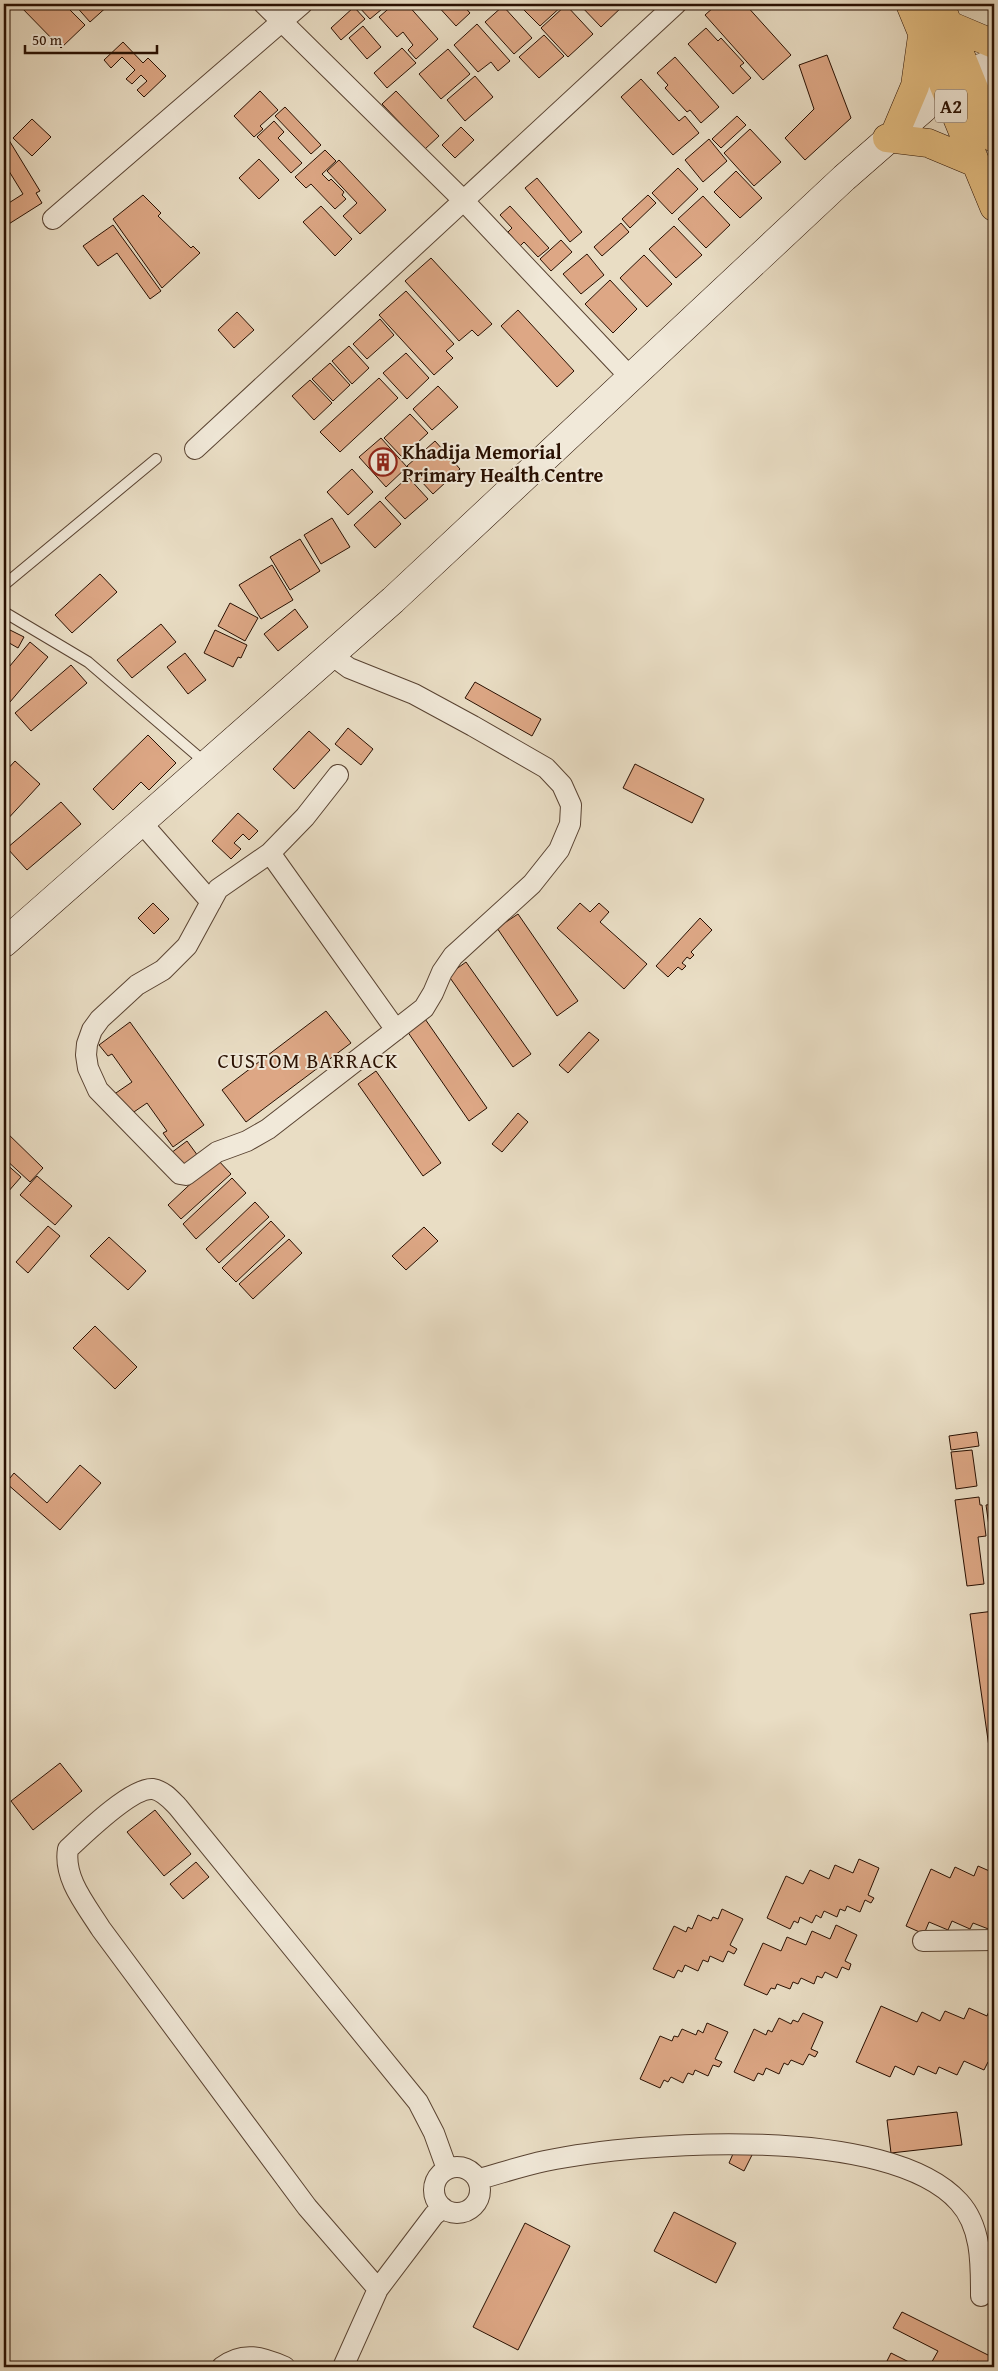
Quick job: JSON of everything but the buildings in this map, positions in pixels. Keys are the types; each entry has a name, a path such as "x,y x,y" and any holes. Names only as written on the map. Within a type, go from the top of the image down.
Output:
{"highway":[{"name":"A2","path":"910,4 994,207"},
{"name":"A2","path":"944,14 980,86 994,138"},
{"path":"944,14 994,44"},
{"path":"922,35 915,86 891,135 928,143 976,162"}],"main road":[{"path":"4,942 208,764 486,514 630,377 891,135 923,108 947,96 980,86 994,62"}],"street":[{"path":"264,4 463,200 630,377"},
{"path":"53,219 302,4"},
{"path":"195,449 676,4"},
{"path":"330,654 349,668 414,694 546,768 562,785 571,805 570,824 559,850 532,884 453,956 442,972 424,1008 268,1129 247,1141 217,1152 186,1175 176,1172 157,1148 98,1090 88,1068 87,1044 92,1030 100,1019 138,985 163,970 187,946 218,889 270,853 305,816 338,775"},
{"path":"141,822 211,902"},
{"path":"270,853 396,1030"},
{"path":"378,2290 308,2207 101,1928 78,1892 67,1868 68,1849 97,1822 140,1790 153,1789 167,1796 178,1807 418,2102 434,2133 447,2169"},
{"path":"923,1941 994,1940"},
{"path":"479,2179 545,2161 629,2149 748,2143 852,2154 887,2162 919,2173 945,2188 961,2204 972,2222 978,2245 981,2296"},
{"path":"462,2166 479,2179 480,2194 474,2207 461,2213 453,2213 443,2208 436,2200 434,2186 441,2173 447,2169 462,2166"},
{"path":"343,2367 378,2290 434,2215 443,2208"},
{"path":"222,2367 239,2357 250,2356 284,2367"}],"lane":[{"path":"4,585 156,459"},
{"path":"4,612 88,662 208,764"}],"place":[{"name":"Khadija Memorial Primary Health Centre","path":"383,462"}],"district":[{"name":"CUSTOM BARRACK","path":"308,1060"}]}
